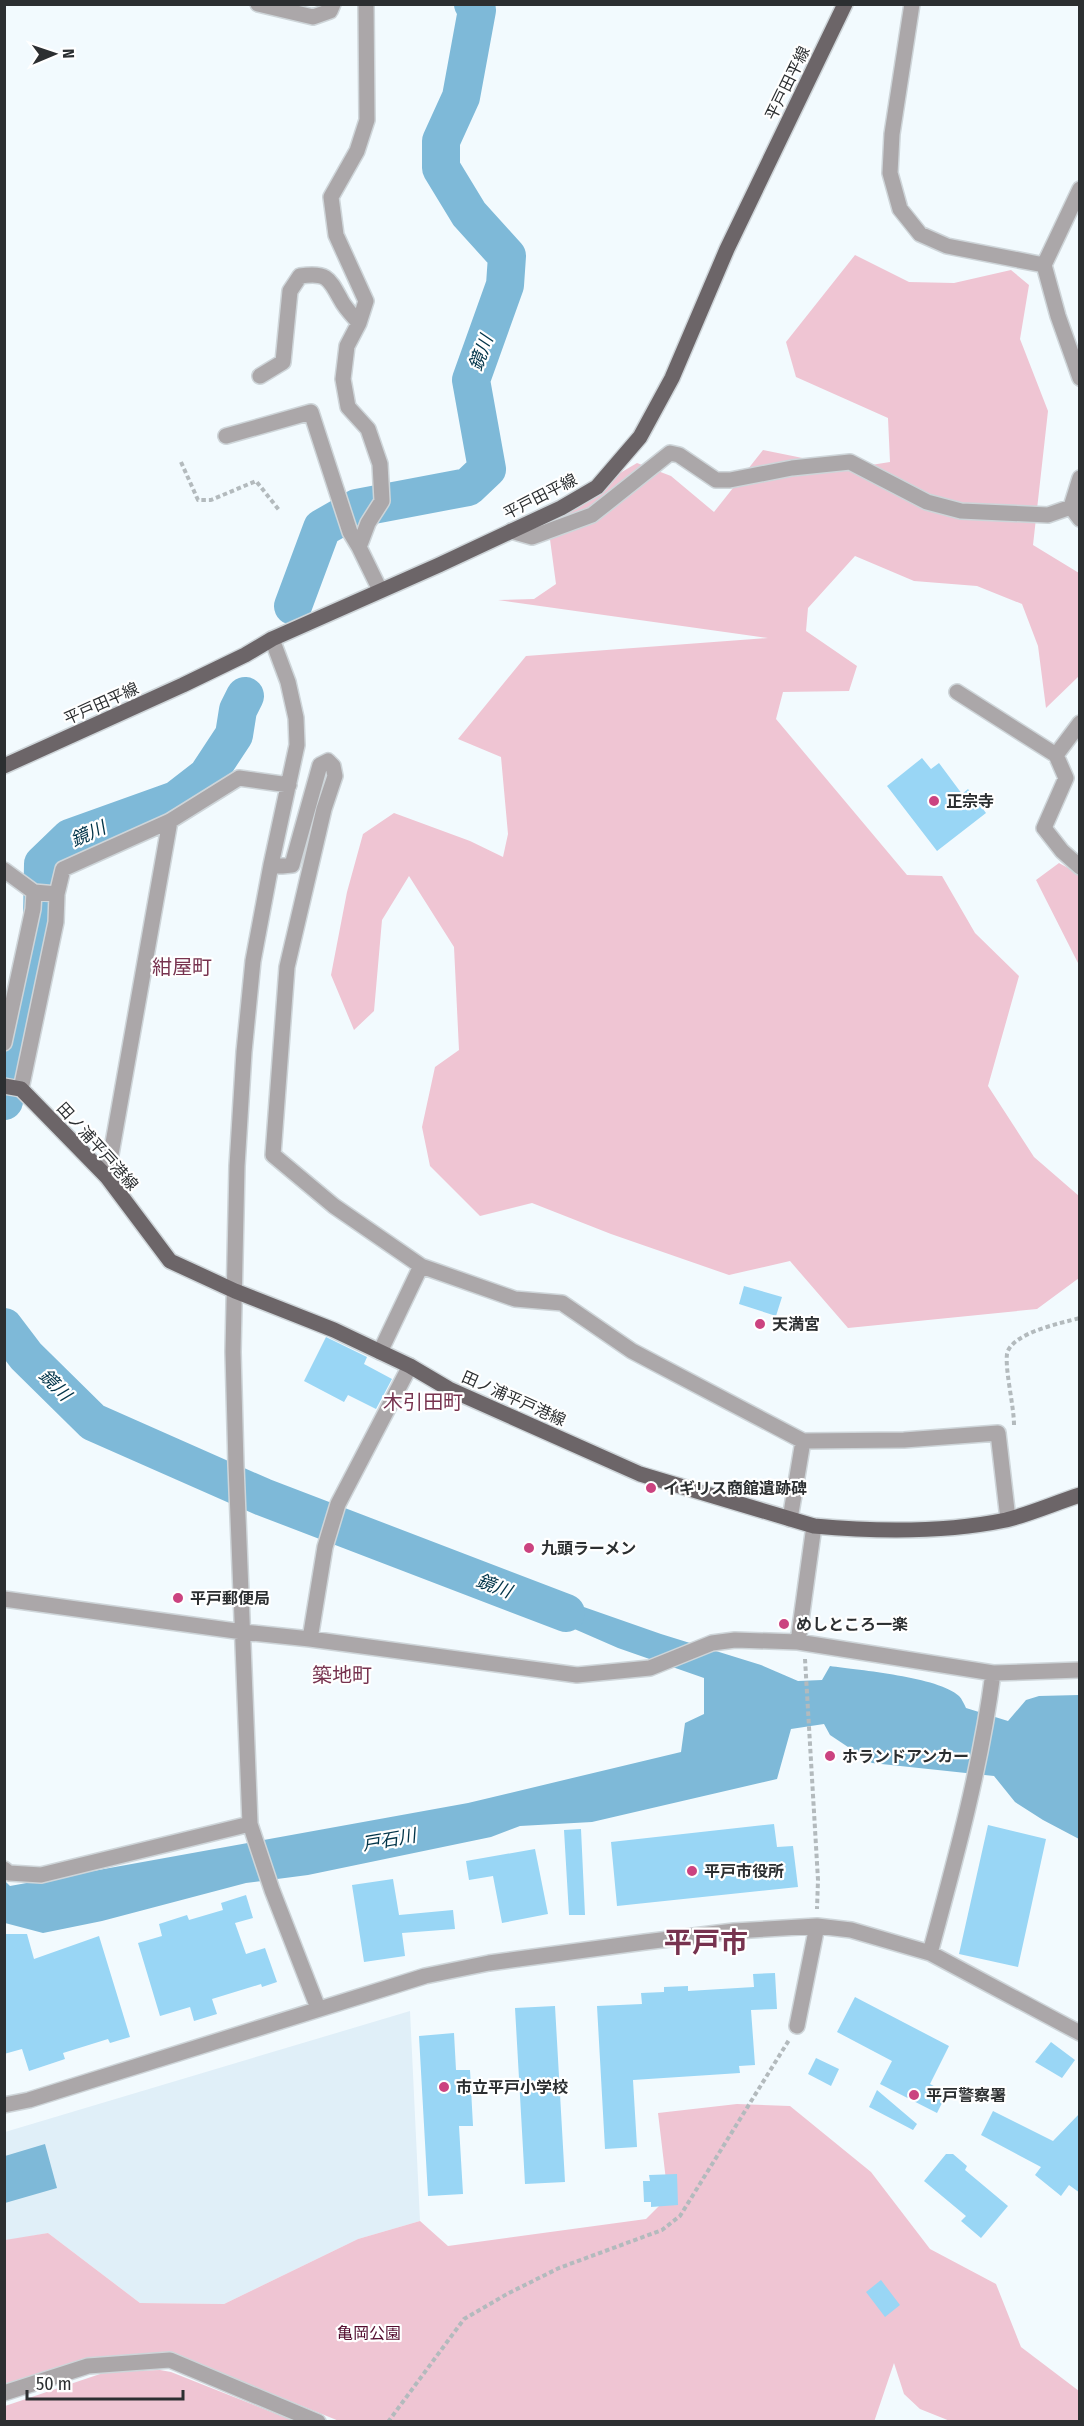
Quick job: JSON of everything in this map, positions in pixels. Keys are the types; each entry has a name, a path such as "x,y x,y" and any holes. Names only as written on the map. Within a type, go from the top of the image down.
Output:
{"main road":[{"name":"平戸田平線","path":"4,766 183,685 272,639 561,508 597,486 640,437 672,378 727,249 845,4"},
{"name":"田ノ浦平戸港線","path":"13,1088 107,1178 170,1261 235,1291 334,1330 410,1366 449,1389 640,1474 814,1526 841,1529 953,1529 1008,1519 1080,1496"}],"street":[{"path":"258,4 284,8 313,17 330,11 333,4"},
{"path":"359,547 368,523 382,501 380,464 368,429 348,407 343,379 347,346 359,323 366,301 336,235 331,197 357,151 367,120 366,4"},
{"path":"912,4 892,135 890,173 900,209 920,234 946,246 1044,265"},
{"path":"1080,189 1044,265 1058,316 1080,378"},
{"path":"260,376 283,362 290,291 300,276 315,274 332,282 342,302 359,323"},
{"path":"226,436 311,412 344,507 350,532 380,590"},
{"path":"511,531 532,537 592,515 670,453 679,455 716,480 730,480 792,468 850,462 927,502 961,512 1048,515 1075,513 1080,478"},
{"path":"272,639 288,682 296,718 297,745 271,864 253,962 244,1052 237,1166 233,1352 236,1465 250,1824 272,1890 318,2008"},
{"path":"957,692 1056,755 1066,778 1044,828 1062,851 1080,867"},
{"path":"1056,755 1080,723"},
{"path":"271,864 292,865 320,765 328,761 333,766 335,776 324,809 287,967 273,1155 334,1206 421,1266 515,1299 562,1303 632,1351 803,1441 904,1440 998,1432 1008,1519"},
{"path":"13,1088 56,922 55,893 63,869 170,821 239,778 289,785"},
{"path":"107,1178 170,821"},
{"path":"4,870 34,892 55,893"},
{"path":"4,1043 33,909 34,892"},
{"path":"380,1352 421,1266"},
{"path":"310,1639 325,1547 338,1504 410,1366"},
{"path":"790,1519 803,1441"},
{"path":"798,1641 814,1526"},
{"path":"4,1599 577,1675 650,1668 712,1643 735,1640 798,1641 993,1673 1080,1670"},
{"path":"930,1953 969,1798 987,1715 993,1673"},
{"path":"4,1869 9,1873 41,1875 250,1824"},
{"path":"797,2026 817,1926"},
{"path":"4,2105 29,2100 425,1976 489,1963 734,1931 817,1926 851,1930 930,1953 1080,2033"},
{"path":"4,2393 88,2366 170,2360 318,2421"}],"path":[{"path":"181,462 198,500 211,500 256,481 279,510"},
{"path":"998,1432 1009,1431 1015,1424 1007,1354 1014,1341 1039,1330 1080,1318"},
{"path":"806,1663 818,1880 817,1926"},
{"path":"388,2421 464,2319 559,2268 662,2230 680,2216 797,2026"}],"shaded area":[{"path":"410,2011 420,2221 358,2239 224,2304 140,2303 48,2233 5,2241 5,2132"}],"green space":[{"path":"855,255 909,282 954,283 1011,270 1029,285 1020,339 1048,411 1033,545 1079,573 1079,676 1046,708 1038,646 1022,604 977,586 914,581 855,556 808,608 806,631 857,666 849,691 783,692 776,719 907,875 942,876 975,933 1019,976 988,1086 1034,1157 1079,1196 1079,1278 1037,1309 848,1328 790,1261 729,1275 611,1234 532,1203 480,1216 430,1166 422,1127 435,1067 459,1050 454,947 409,876 382,920 374,1011 354,1030 331,975 347,892 363,834 394,813 470,841 503,857 508,834 501,757 458,739 526,656 768,638 498,600 534,599 556,584 549,532 583,495 637,463 671,476 714,512 763,450 852,468 890,462 888,418 796,377 786,342"},
{"path":"1059,863 1079,874 1079,965 1036,880"},
{"name":"亀岡公園","path":"737,2104 790,2106 871,2172 930,2249 996,2284 1021,2347 1079,2391 1080,2421 950,2421 920,2409 904,2394 894,2363 874,2422 339,2421 172,2353 84,2359 5,2385 5,2240 48,2233 140,2303 224,2304 358,2239 420,2221 448,2246 646,2219 668,2197 658,2113"},
{"path":"160,2370 171,2372 294,2421 5,2421 5,2406 106,2372"}],"water":[{"name":"戸石川","path":"518,1584 661,1634 761,1665 798,1681 822,1680 830,1666 898,1675 949,1689 959,1696 966,1708 1008,1721 1026,1700 1039,1696 1079,1695 1079,1839 1015,1802 994,1776 872,1763 830,1735 824,1724 791,1729 777,1779 592,1822 520,1826 491,1837 308,1875 246,1883 102,1921 43,1933 5,1923 4,1880 10,1886 468,1803 681,1752 685,1723 704,1714 704,1678 618,1648 517,1604"},
{"path":"45,2144 57,2188 5,2203 5,2156"}],"building":[{"path":"922,758 931,769 939,763 962,794 968,789 986,813 937,851 887,786"},
{"path":"744,1286 782,1297 776,1316 739,1304"},
{"path":"326,1337 367,1357 364,1364 392,1379 376,1409 348,1395 344,1402 304,1381"},
{"path":"774,1824 777,1847 793,1846 798,1887 617,1906 611,1842"},
{"path":"988,1825 1046,1839 1018,1967 959,1954"},
{"path":"581,1829 585,1915 569,1915 564,1830"},
{"path":"535,1849 548,1914 502,1923 493,1876 469,1880 466,1861"},
{"path":"393,1879 399,1915 453,1910 455,1929 402,1933 405,1956 364,1962 352,1885"},
{"path":"246,1895 253,1918 235,1923 246,1954 265,1948 277,1982 262,1987 261,1984 212,1999 217,2014 194,2021 190,2007 160,2016 138,1943 162,1936 159,1924 187,1915 189,1920 223,1910 221,1903"},
{"path":"4,1934 27,1934 34,1959 99,1936 130,2037 110,2043 108,2039 63,2053 65,2059 29,2071 22,2049 4,2054"},
{"path":"775,1973 777,2009 751,2010 755,2065 739,2066 740,2073 633,2080 637,2147 605,2149 597,2006 642,2004 641,1993 664,1992 664,1987 688,1986 688,1991 754,1987 753,1974"},
{"path":"855,1997 949,2046 930,2084 947,2093 937,2113 880,2084 892,2061 837,2032"},
{"path":"555,2006 565,2182 525,2184 515,2008"},
{"path":"454,2033 456,2070 470,2070 473,2126 459,2126 463,2194 428,2196 419,2036"},
{"path":"1051,2042 1075,2060 1062,2078 1035,2062"},
{"path":"816,2058 839,2069 831,2086 808,2074"},
{"path":"877,2090 917,2124 913,2130 869,2107"},
{"path":"993,2111 1053,2141 1080,2113 1080,2193 1069,2185 1061,2196 1035,2175 1041,2167 981,2135"},
{"path":"946,2154 953,2154 967,2166 965,2170 1008,2206 981,2238 961,2221 966,2216 924,2181"},
{"path":"677,2174 678,2205 651,2207 651,2202 644,2202 643,2181 650,2181 649,2175"},
{"path":"881,2280 900,2305 885,2317 866,2292"}],"waterway":[{"name":"鏡川","path":"293,606 322,528 357,508 468,487 487,469 471,380 505,285 507,256 469,214 441,168 441,141 461,97 477,10 473,4"},
{"name":"鏡川","path":"4,1101 42,919 43,864 70,838 176,800 207,776 234,735 238,710 245,696"},
{"name":"鏡川","path":"4,1327 26,1356 93,1422 263,1497 566,1613"}],"place":[{"name":"正宗寺","path":"934,801"},
{"name":"天満宮","path":"760,1324"},
{"name":"イギリス商館遺跡碑","path":"651,1488"},
{"name":"九頭ラーメン","path":"529,1548"},
{"name":"平戸郵便局","path":"178,1598"},
{"name":"めしところ一楽","path":"784,1624"},
{"name":"ホランドアンカー","path":"830,1756"},
{"name":"平戸市役所","path":"692,1871"},
{"name":"市立平戸小学校","path":"444,2087"},
{"name":"平戸警察署","path":"914,2095"}],"district":[{"name":"紺屋町","path":"182,967"},
{"name":"木引田町","path":"423,1402"},
{"name":"築地町","path":"342,1675"},
{"name":"平戸市","path":"706,1942"}]}
